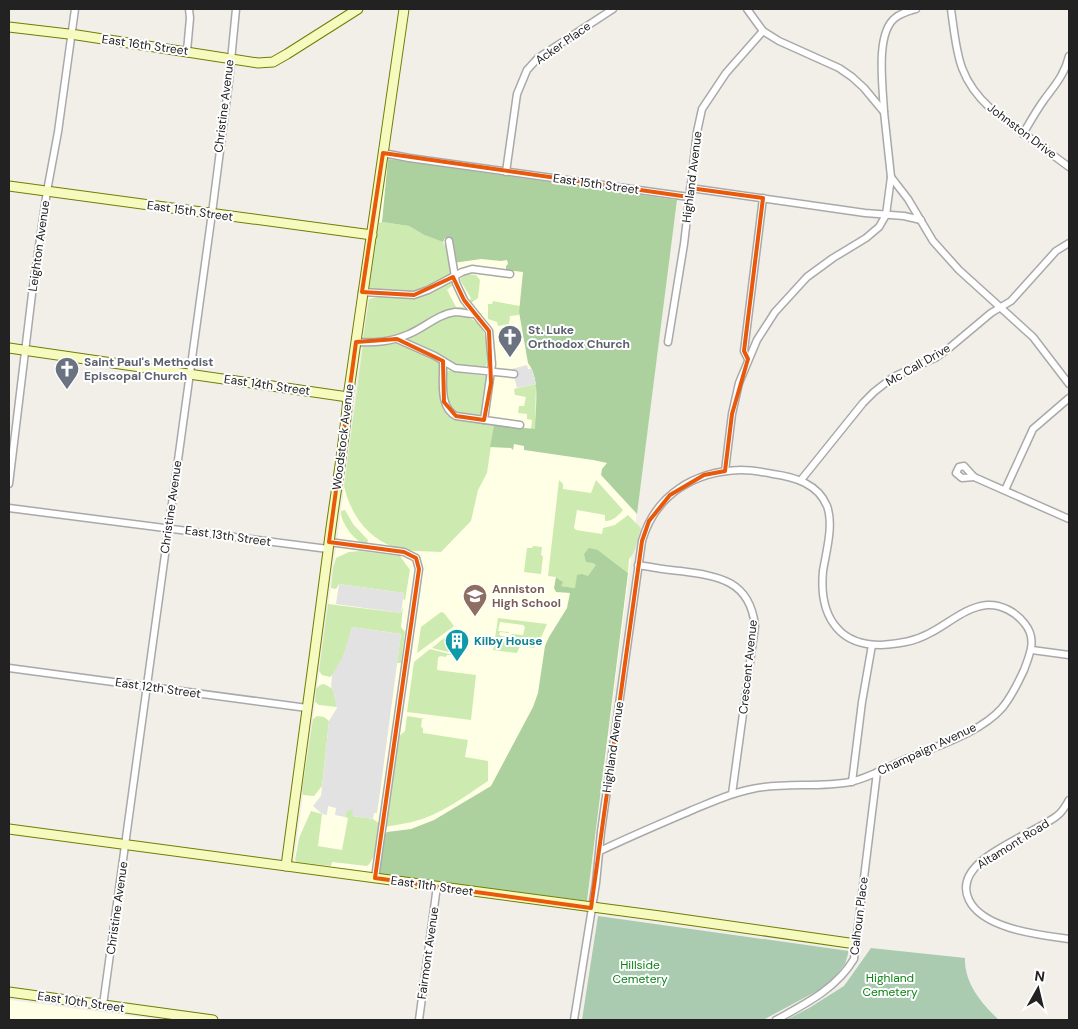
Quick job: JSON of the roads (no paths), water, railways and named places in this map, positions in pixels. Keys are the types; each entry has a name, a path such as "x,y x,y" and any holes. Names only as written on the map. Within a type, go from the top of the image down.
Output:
{"street":[{"name":"Leighton Avenue","path":"9,484 47,191 58,132 75,9"},
{"path":"187,51 189,9"},
{"name":"Christine Avenue","path":"103,1005 212,213 236,9"},
{"name":"East 16th Street","path":"9,27 72,34 258,63 273,62 281,58 358,9"},
{"name":"Woodstock Avenue","path":"286,866 362,292 372,235 404,9"},
{"name":"Acker Place","path":"506,172 517,94 527,70 538,58 613,9"},
{"path":"748,9 763,31 779,41 839,68 852,77 884,112"},
{"path":"916,9 895,17 886,30 882,49 884,112 891,177 890,198 886,215 873,233 833,258 796,288 765,325 739,382 732,414 725,471 744,470 788,476 801,480 823,498 829,515 822,584 826,613 840,632 852,640 872,645 916,640 970,610 995,605 1003,607 1023,621 1031,636 1032,650 1069,655"},
{"name":"Johnston Drive","path":"951,9 957,55 962,71 979,99 991,110 1069,167"},
{"name":"Highland Avenue","path":"668,342 684,244 697,132 702,110 726,73 763,31"},
{"path":"1023,134 1068,69 1069,56"},
{"name":"East 15th Street","path":"384,153 689,197"},
{"path":"891,177 908,198 933,241 959,270 1033,337 1069,384"},
{"name":"East 15th Street","path":"9,186 372,235"},
{"path":"690,188 904,216 921,220"},
{"path":"748,359 744,351 763,198"},
{"path":"449,241 454,276 464,300 489,331 492,372 484,420"},
{"name":"Mc Call Drive","path":"801,480 874,392 893,378 935,358 991,313 1011,301 1056,251 1069,243"},
{"path":"362,292 414,295 472,269 510,274"},
{"path":"356,342 378,343 397,339 410,334 441,316 455,312 474,314"},
{"path":"397,339 435,356 455,368 514,374"},
{"name":"East 14th Street","path":"9,348 348,397"},
{"path":"443,361 444,402 450,414 520,425"},
{"path":"1005,490 1033,429 1069,398"},
{"name":"Highland Avenue","path":"574,1020 600,851 601,832 642,541 649,520 670,495 704,475 725,471"},
{"path":"974,476 1069,520"},
{"name":"East 13th Street","path":"9,508 328,546 404,552 416,558 419,568 375,878"},
{"name":"Crescent Avenue","path":"638,565 721,578 740,590 750,603 755,626 732,794"},
{"path":"852,782 862,702 872,645"},
{"name":"Champaign Avenue","path":"600,851 624,839 732,794 754,788 822,786 852,782 970,731 989,719 1012,695 1032,650"},
{"name":"East 12th Street","path":"9,668 307,708"},
{"name":"Calhoun Place","path":"776,1020 831,987 849,968 854,959 877,772"},
{"name":"Altamont Road","path":"1069,800 1063,810 1051,820 977,864 967,876 965,885 966,894 975,909 994,922 1008,927 1069,939"},
{"name":"East 11th Street","path":"9,829 856,944"},
{"name":"Fairmont Avenue","path":"419,1020 437,886"},
{"name":"East 10th Street","path":"9,992 212,1020"}],"place":[{"name":"St. Luke Orthodox Church","path":"510,358"},
{"name":"Saint Paul's Methodist Episcopal Church","path":"67,390"},
{"name":"Anniston High School","path":"475,617"},
{"name":"Kilby House","path":"457,662"}],"park label":[{"name":"Hillside Cemetery","path":"640,972"},
{"name":"Highland Cemetery","path":"890,985"}]}
